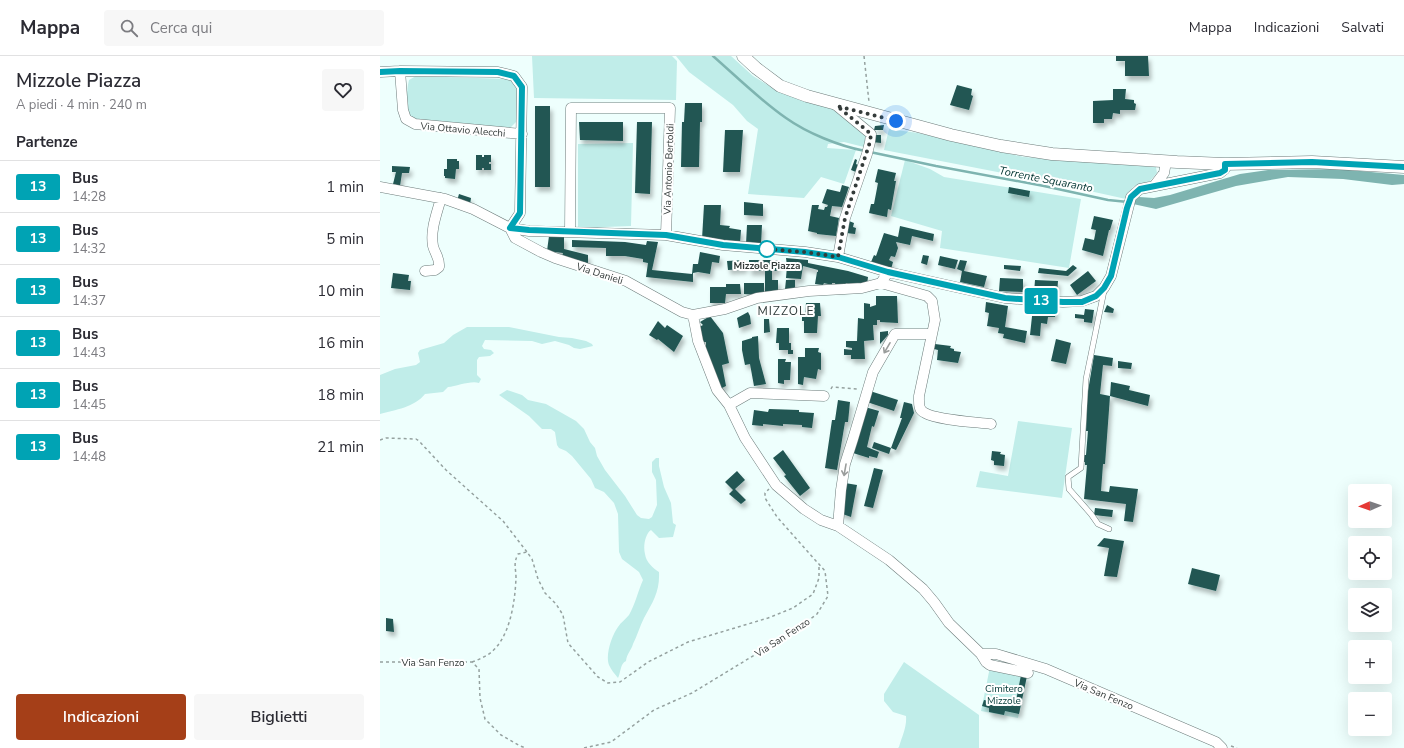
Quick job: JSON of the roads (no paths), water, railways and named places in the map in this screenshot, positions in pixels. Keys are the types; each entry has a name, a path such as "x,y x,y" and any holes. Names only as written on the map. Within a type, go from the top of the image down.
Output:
{"street":[{"path":"743,56 780,86 807,96 837,106 994,145 1052,154 1166,162 1225,164 1312,162 1404,167"},
{"name":"Via Ottavio Alecchi","path":"400,71 403,110 406,119 415,124 522,134"},
{"path":"380,72 498,72 514,76 522,87 520,213 510,228"},
{"path":"837,106 871,134 867,154 845,218 838,257"},
{"name":"Via Antonio Bertoldi","path":"570,231 571,108 670,108 666,235"},
{"path":"1154,186 1164,173 1166,162"},
{"path":"380,187 441,198 473,209 510,228 666,235 723,245 805,252 838,257 888,272 1005,298 1082,302 1096,296 1104,288 1111,276 1131,197 1140,189 1220,173 1225,170 1225,164"},
{"path":"425,271 435,270 439,267 439,258 434,247 433,237 441,198"},
{"name":"Via Danieli","path":"510,228 515,238 541,252 626,281 682,312 693,316"},
{"path":"881,283 888,272"},
{"path":"991,424 938,418 924,413 919,406 919,396 935,320 932,301 927,296 881,283 862,288 809,291 757,298 725,309 693,316 698,341 717,390 729,405 745,438 776,485 804,509 821,520 838,526 889,560 923,589 949,623 981,654 990,665 1028,673"},
{"path":"838,526 839,508 846,464 873,372 895,334 932,334"},
{"path":"729,405 750,393 824,396"},
{"name":"Via San Fenzo","path":"981,654 996,654 1046,669 1216,742 1222,748"}],"lane":[{"path":"1104,288 1086,379 1081,468 1068,477 1068,489 1098,524 1109,529"}],"waterway":[{"name":"Torrente Squaranto","path":"713,56 767,104 794,124 845,146 865,151"},
{"name":"Torrente Squaranto","path":"870,152 1108,200 1128,202"}],"place":[{"name":"Mizzole Piazza","path":"767,249"}],"district":[{"name":"MIZZOLE","path":"786,311"}],"park label":[{"name":"Cimitero Mizzole","path":"1004,694"}]}
